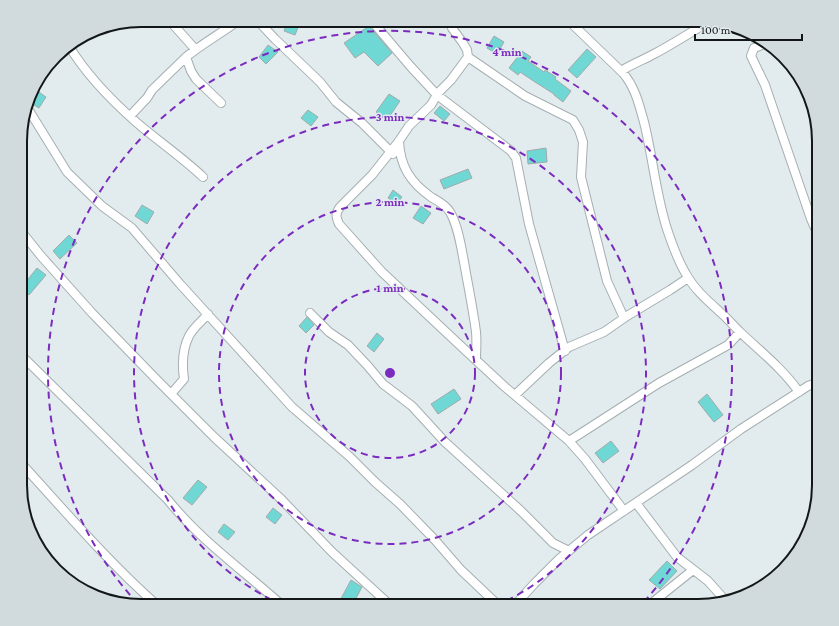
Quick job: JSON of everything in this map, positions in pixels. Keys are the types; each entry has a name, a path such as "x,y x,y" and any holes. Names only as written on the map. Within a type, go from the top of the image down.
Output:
{"street":[{"path":"175,27 195,49"},
{"path":"130,116 147,98 152,90 186,57 195,49 230,27"},
{"path":"264,27 320,82 336,102 362,123 390,151 402,160"},
{"path":"377,27 411,68 437,94 511,151 516,158 529,224 565,351"},
{"path":"452,27 467,50 468,57 452,80 437,94 431,105 409,126 372,175 340,207 336,212 336,217 339,224 382,272 505,387 569,441 585,459 624,511"},
{"path":"575,27 629,80 638,98 667,230 678,259 688,278 740,332 767,355 792,382 799,392"},
{"path":"621,71 632,63 652,56 700,27"},
{"path":"760,46 754,48 751,56 765,85 812,221"},
{"path":"72,50 98,84 136,122 188,163 203,177"},
{"path":"186,57 191,71 196,79 221,103"},
{"path":"468,57 525,96 573,120 580,130 583,142 581,177 607,281 624,318"},
{"path":"31,113 67,172 102,206 132,228 292,407 350,457 400,504 435,540 461,570 492,599"},
{"path":"399,141 402,160 407,173 416,185 444,206 454,220 472,304 476,333 476,360"},
{"path":"27,238 92,313 171,394 230,452 281,499 332,552 383,599"},
{"path":"515,395 569,347 604,332 688,278"},
{"path":"310,313 329,332 348,345 383,384 412,406 445,442 521,511 553,543 569,551"},
{"path":"171,394 184,379 183,363 186,343 189,335 208,314"},
{"path":"569,441 659,383 728,345 740,332"},
{"path":"27,361 141,473 157,491 168,500 181,516 205,540 275,599"},
{"path":"520,599 534,584 588,535 741,429 799,392 812,386"},
{"path":"27,470 106,555 150,599"},
{"path":"636,503 677,557 708,581 722,596"},
{"path":"657,599 693,570"}],"building":[{"path":"285,27 298,27 295,35 284,31"},
{"path":"368,27 370,27 392,53 378,66 364,52 355,58 344,43"},
{"path":"494,36 504,42 497,54 487,48"},
{"path":"268,45 278,52 266,64 259,57"},
{"path":"587,49 596,57 577,78 568,70"},
{"path":"522,51 531,57 528,61 544,72 545,70 556,77 555,79 571,91 563,102 554,94 520,72 518,75 509,68"},
{"path":"39,92 46,97 39,108 33,105"},
{"path":"389,94 400,101 387,120 376,112"},
{"path":"440,106 450,114 444,121 434,113"},
{"path":"308,110 318,117 311,126 301,118"},
{"path":"546,148 547,162 528,164 527,151"},
{"path":"468,169 472,178 444,189 440,180"},
{"path":"393,190 402,197 397,204 388,198"},
{"path":"142,205 154,212 147,224 135,216"},
{"path":"421,206 431,213 423,224 413,218"},
{"path":"69,235 77,243 60,259 53,251"},
{"path":"37,268 46,275 29,295 27,293 27,280"},
{"path":"307,317 314,325 306,333 299,326"},
{"path":"377,333 384,339 374,352 367,346"},
{"path":"454,389 461,399 438,414 431,404"},
{"path":"707,394 723,415 714,422 698,402"},
{"path":"611,441 619,451 603,463 595,453"},
{"path":"198,480 207,487 192,505 183,498"},
{"path":"273,508 282,515 275,524 266,517"},
{"path":"224,524 235,532 228,540 218,532"},
{"path":"667,561 677,571 660,589 649,580"},
{"path":"351,580 362,587 356,599 341,599"}]}
